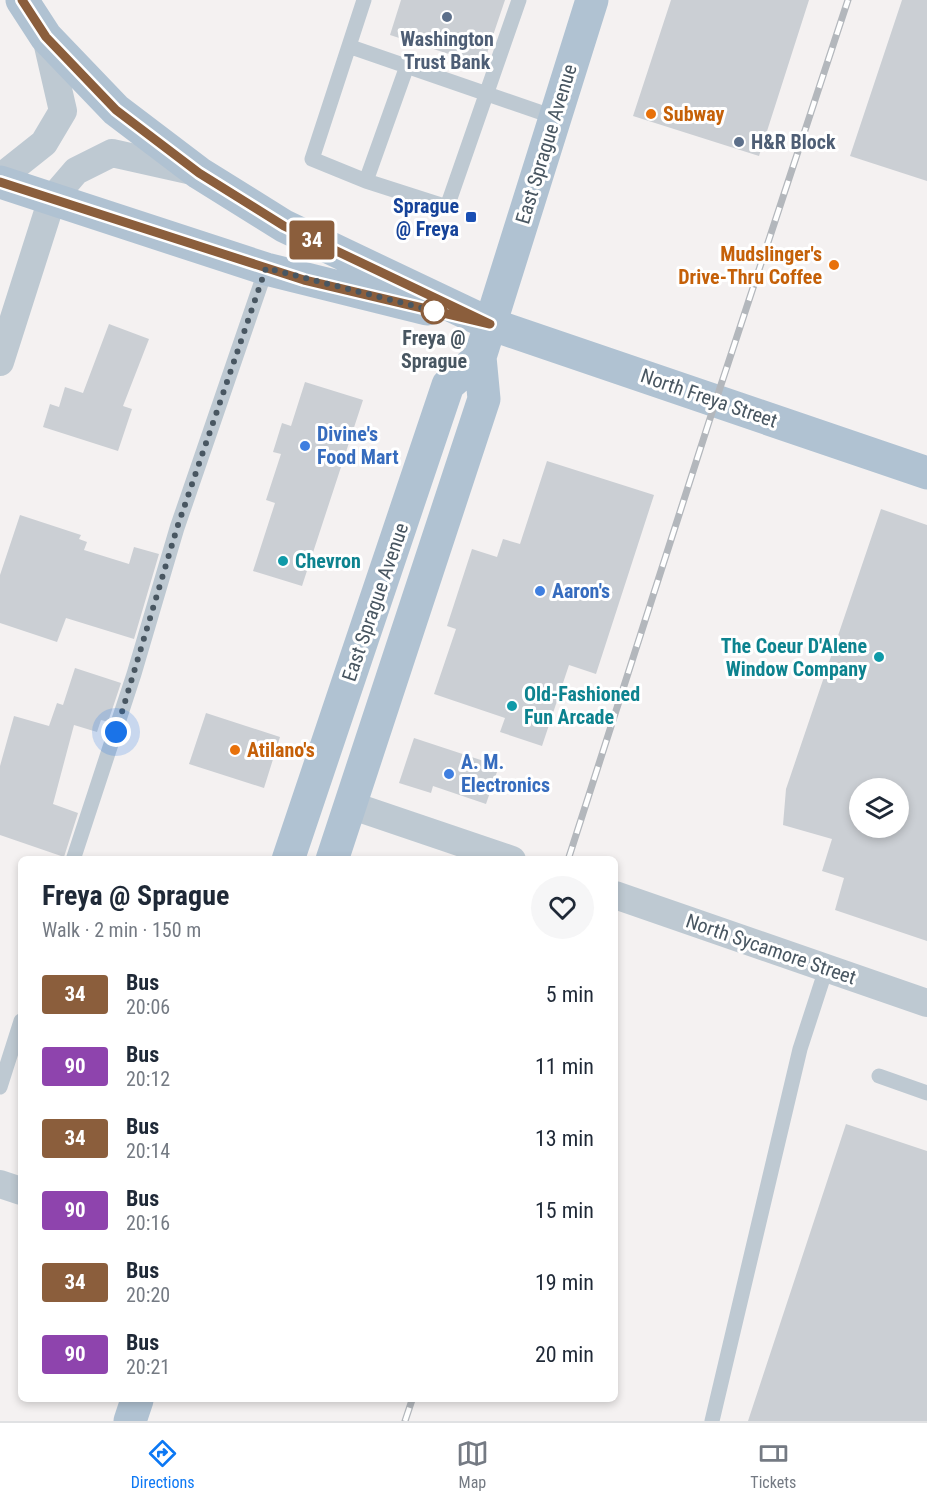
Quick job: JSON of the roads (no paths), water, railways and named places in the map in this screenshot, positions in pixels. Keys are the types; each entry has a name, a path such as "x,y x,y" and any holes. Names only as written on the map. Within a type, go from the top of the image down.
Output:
{"main road":[{"path":"22,0 46,37 116,110 199,173 284,226 490,324"},
{"name":"East Sprague Avenue","path":"333,856 484,399 480,357 592,0"},
{"path":"0,180 266,268 490,324"},
{"name":"North Freya Street","path":"490,324 927,474"},
{"name":"East Sprague Avenue","path":"289,856 448,385 480,357"},
{"path":"130,1421 136,1402"}],"street":[{"path":"0,180 44,143 63,111 46,37"},
{"path":"0,362 52,199 76,171 112,153 199,173"},
{"path":"350,805 500,856"},
{"name":"North Sycamore Street","path":"618,896 927,1003"},
{"path":"0,1184 18,1190"}],"lane":[{"path":"364,0 351,46 312,159 366,181 447,207 519,0"},
{"path":"351,46 488,92 554,117"},
{"path":"366,181 407,66"},
{"path":"74,856 127,696 177,528 266,268"},
{"path":"712,1421 800,1049 825,969"},
{"path":"0,1087 18,1030"},
{"path":"879,1076 927,1093"}],"railway":[{"path":"569,856 848,0"},
{"path":"405,1421 411,1402"}],"place":[{"name":"Washington Trust Bank","path":"447,17"},
{"name":"Subway","path":"651,114"},
{"name":"H&R Block","path":"739,142"},
{"name":"Sprague @ Freya","path":"471,217"},
{"name":"Mudslinger's Drive-Thru Coffee","path":"834,265"},
{"name":"Freya @ Sprague","path":"434,311"},
{"name":"Divine's Food Mart","path":"305,446"},
{"name":"Chevron","path":"283,561"},
{"name":"Aaron's","path":"540,591"},
{"name":"The Coeur D'Alene Window Company","path":"879,657"},
{"name":"Old-Fashioned Fun Arcade","path":"512,706"},
{"name":"Atilano's","path":"235,750"},
{"name":"A. M. Electronics","path":"449,774"}]}
